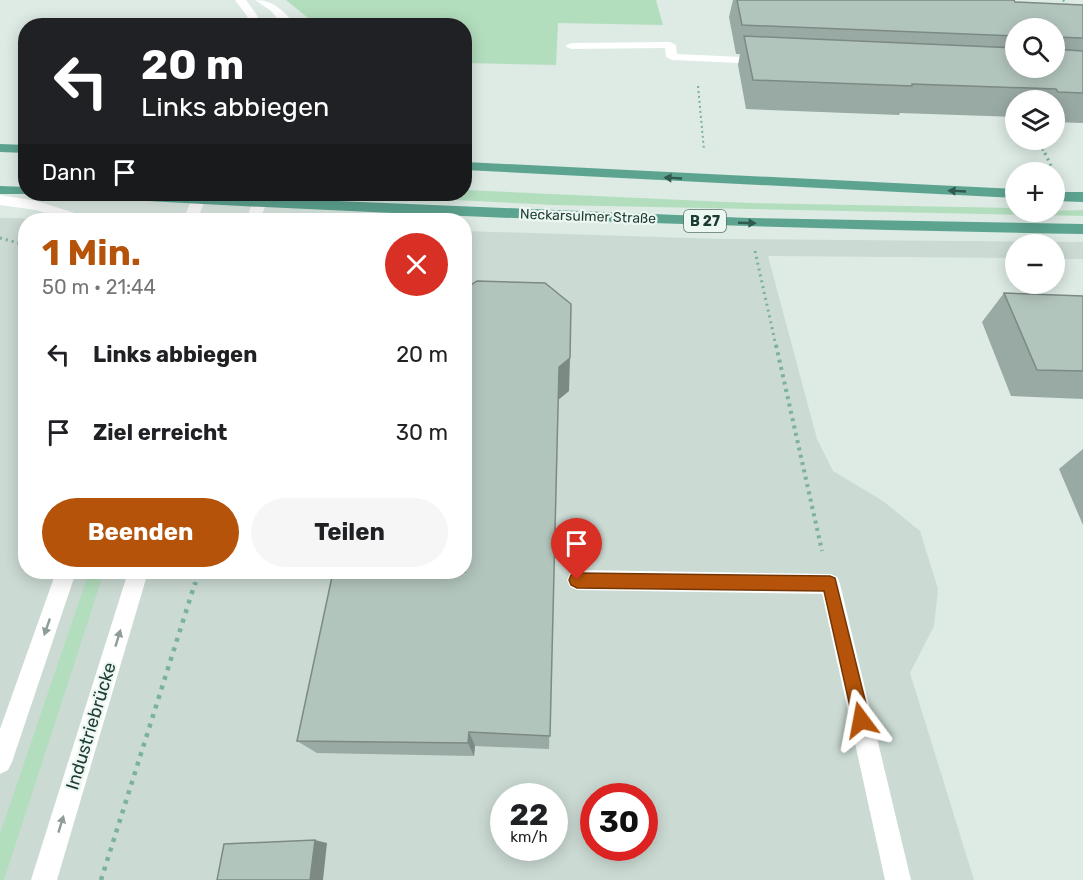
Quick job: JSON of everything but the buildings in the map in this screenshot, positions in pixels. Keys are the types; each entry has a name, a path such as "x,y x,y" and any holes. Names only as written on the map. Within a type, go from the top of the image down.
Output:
{"main road":[{"path":"240,0 253,18"},
{"path":"260,0 275,9 283,18"},
{"path":"571,46 670,45 672,57 779,62"},
{"path":"0,148 18,149"},
{"path":"472,166 1005,193"},
{"path":"0,190 18,191"},
{"path":"1065,196 1083,197"},
{"path":"0,200 37,206 60,213"},
{"name":"Neckarsulmer Straße","path":"310,201 749,223 1083,229"},
{"path":"442,213 458,210"},
{"path":"0,762 64,579"},
{"name":"Industriebrücke","path":"44,880 136,579"},
{"path":"577,580 830,584 898,880"}],"path":[{"path":"1064,0 1070,8"},
{"path":"696,58 703,144"},
{"path":"749,223 830,584"},
{"path":"0,238 18,242"},
{"path":"101,880 197,579"}],"shaded area":[{"path":"0,218 18,218 18,579 472,579 472,231 722,239 1005,241 1005,258 768,256 817,439 833,471 883,501 920,531 938,589 934,626 910,673 974,880 0,880"},
{"path":"1065,242 1083,242 1083,259 1065,259"}],"green space":[{"path":"286,0 656,0 663,25 558,23 556,65 472,63 472,18 308,18"},
{"path":"472,190 750,203 1005,208 1005,214 555,205 472,201"},
{"path":"1083,210 1083,216 1065,216 1065,211"},
{"path":"87,579 102,579 4,880 0,880 0,834"}],"route":[{"path":"577,580 830,584 861,720"}]}
